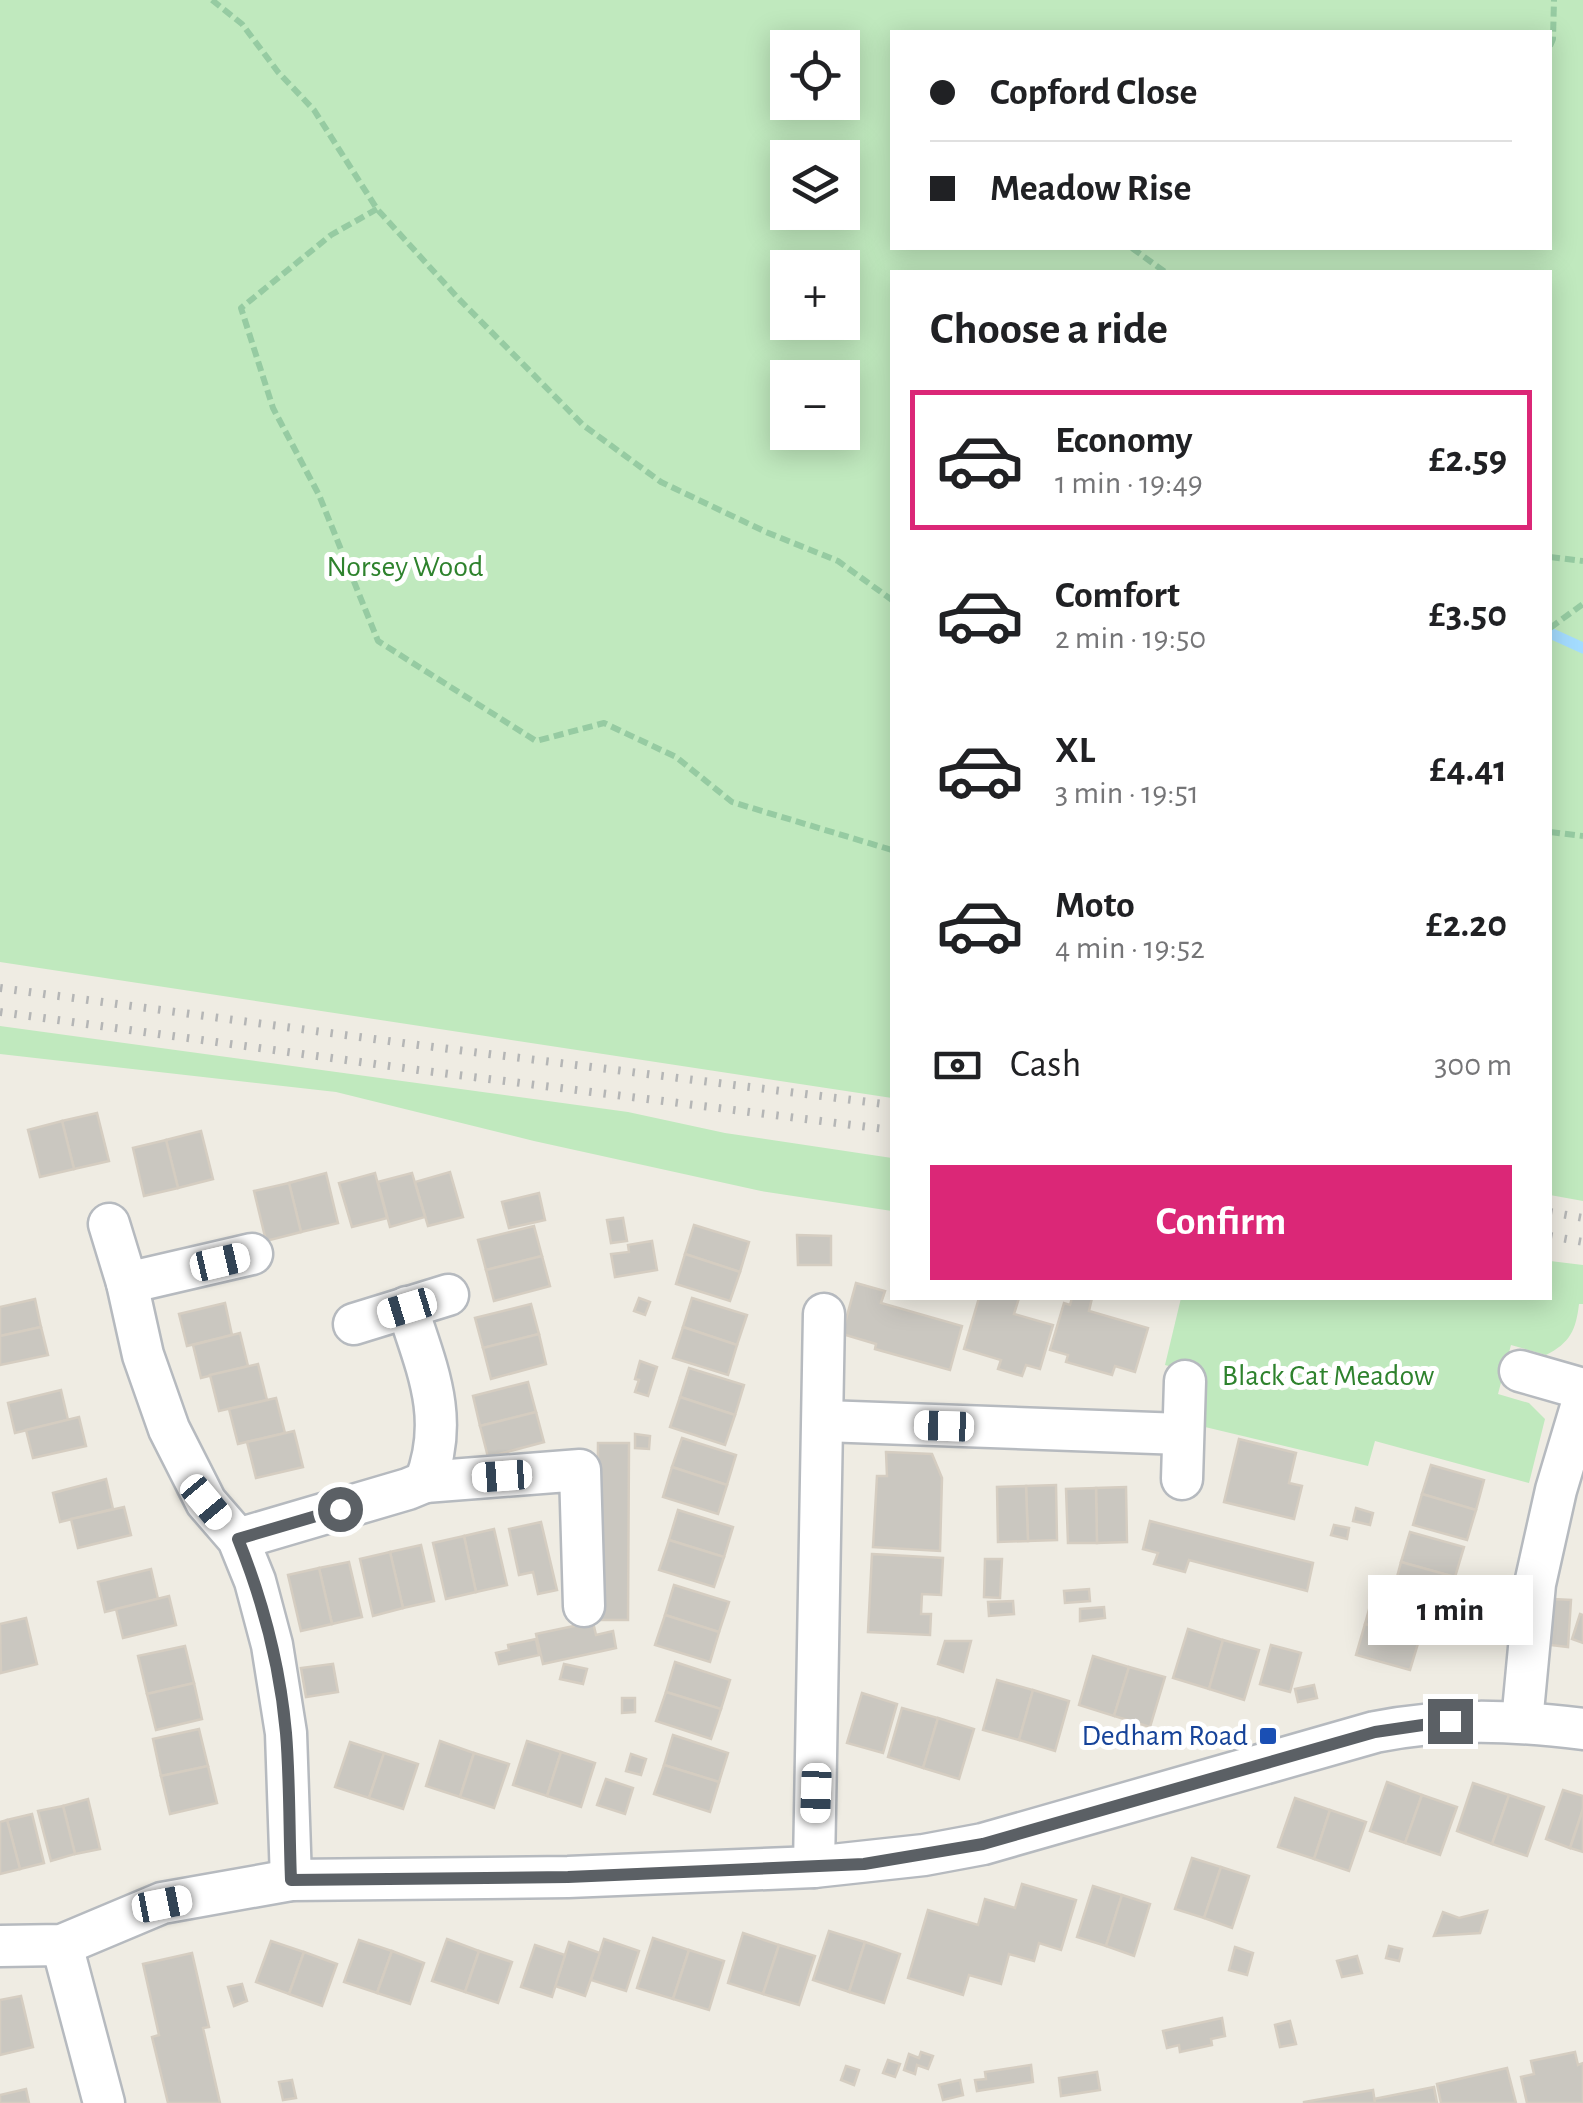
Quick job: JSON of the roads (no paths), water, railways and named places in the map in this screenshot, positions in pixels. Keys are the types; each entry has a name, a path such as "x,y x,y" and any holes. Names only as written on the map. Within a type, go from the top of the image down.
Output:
{"street":[{"path":"108,1224 143,1355 169,1429 206,1502 238,1539 255,1581 272,1645 286,1732 291,1880"},
{"path":"126,1283 252,1254"},
{"path":"354,1324 448,1295"},
{"path":"407,1308 432,1386 438,1428 435,1456 424,1482"},
{"path":"814,1867 824,1314"},
{"path":"1520,1371 1583,1389"},
{"path":"1182,1479 1185,1381"},
{"path":"1522,1722 1534,1584 1583,1400"},
{"path":"824,1422 1182,1434"},
{"path":"238,1539 424,1482 580,1470 584,1606"},
{"path":"0,1946 62,1945 162,1904 291,1880 568,1877 879,1862 983,1844 1375,1732 1425,1722 1522,1722 1583,1729"},
{"path":"62,1945 104,2103"}],"waterway":[{"path":"1552,634 1583,648"}],"railway":[{"path":"0,988 890,1105"},
{"path":"0,1012 890,1130"},
{"path":"1552,1212 1583,1218"},
{"path":"1552,1236 1583,1242"}],"place":[{"name":"Dedham Road","path":"1268,1736"}],"park label":[{"name":"Norsey Wood","path":"405,567"},
{"name":"Black Cat Meadow","path":"1328,1376"}]}
